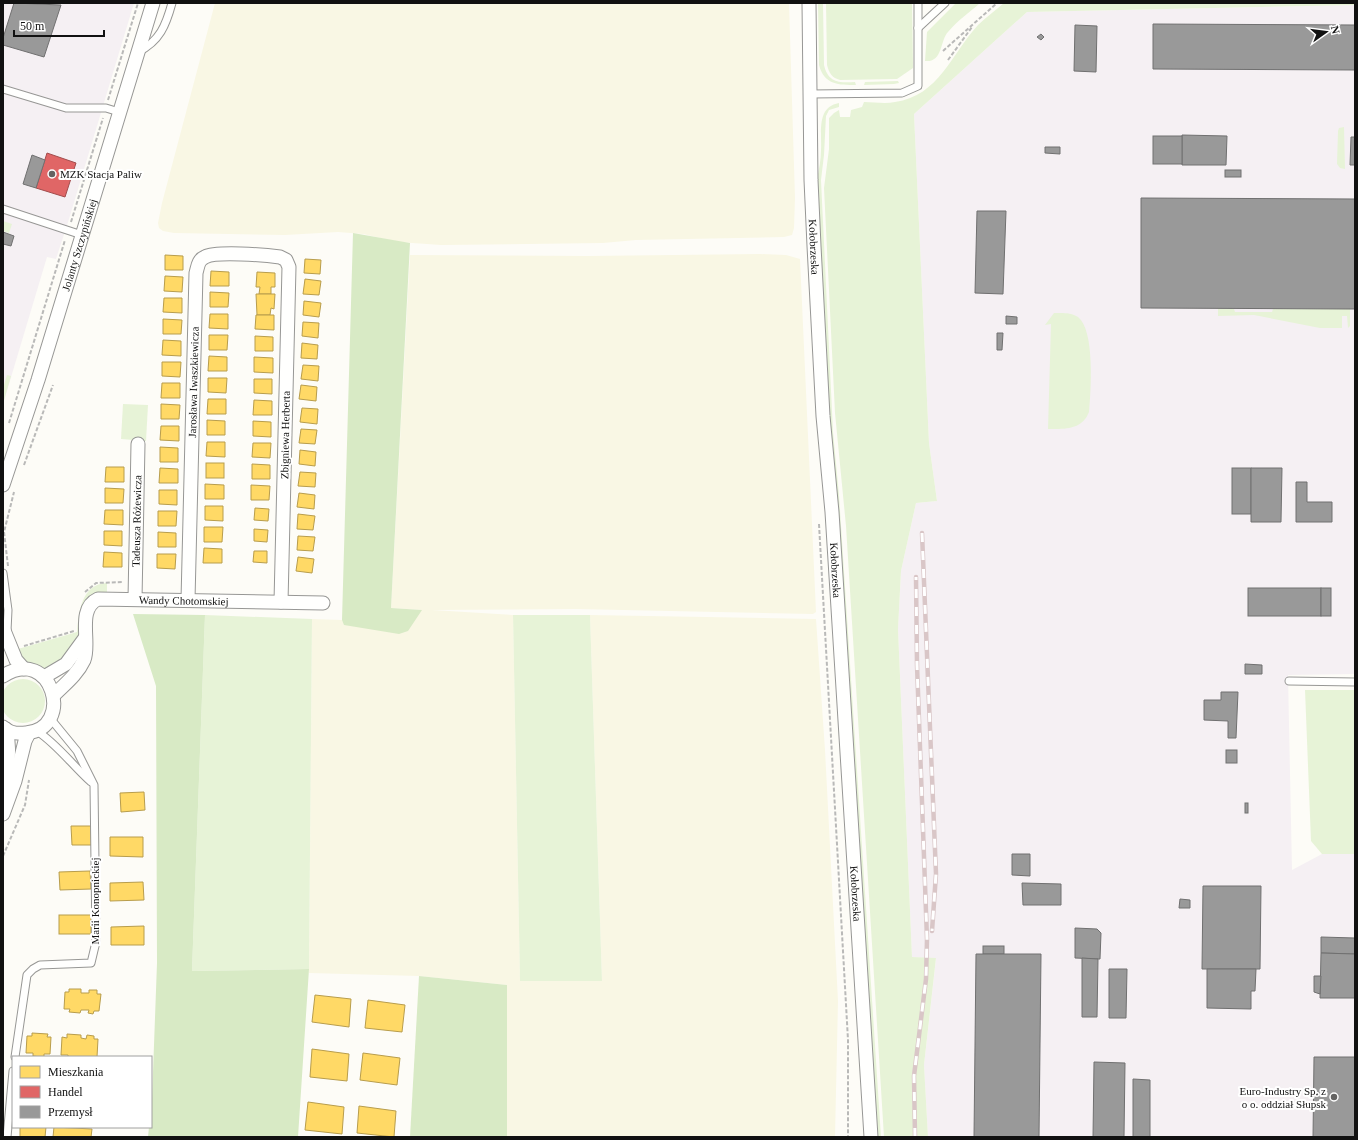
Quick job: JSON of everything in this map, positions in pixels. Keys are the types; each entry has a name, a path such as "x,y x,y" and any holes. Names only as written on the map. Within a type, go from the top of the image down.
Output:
{"street":[{"name":"Jolanty Szczypińskiej","path":"9,488 38,380 153,3"},
{"name":"Kołobrzeska","path":"809,3 811,180 822,416 834,542 871,1137"},
{"name":"Jarosława Iwaszkiewicza","path":"188,600 196,273 198,262 204,257 211,255 268,256 280,257 286,260 289,267"},
{"name":"Zbigniewa Herberta","path":"281,602 289,267"},
{"name":"Tadeusza Różewicza","path":"135,599 138,444"},
{"name":"Wandy Chotomskiej","path":"85,638 89,608 98,599 324,603"},
{"path":"5,633 16,660 24,669"},
{"path":"44,677 66,664 85,638"},
{"path":"54,695 79,670 87,651 85,638"},
{"path":"3,676 24,669 36,672 44,677 54,695 54,707 50,718 33,732 25,741 15,781 6,797"},
{"path":"4,728 18,734 33,732"},
{"path":"3,814 10,750 4,728"}],"lane":[{"path":"138,52 150,46 166,26 172,3"},
{"path":"811,94 902,93 918,86 918,3"},
{"path":"918,28 945,3"},
{"path":"3,89 66,108 106,108 119,112"},
{"path":"3,209 82,235"},
{"path":"5,633 8,610 6,571"},
{"path":"1289,681 1355,682"},
{"name":"Marii Konopnickiej","path":"15,1056 28,975 40,965 91,963 96,942 94,785 77,752 50,718"},
{"path":"33,732 60,749 72,764 94,785"},
{"path":"8,1137 12,1084"}],"path":[{"path":"8,428 138,3"},
{"path":"943,51 997,3"},
{"path":"948,60 974,23"},
{"path":"22,470 53,385"},
{"path":"6,571 4,532 9,488"}],"shaded area":[{"path":"3,3 134,3 56,259 47,257 3,404"},
{"path":"215,3 789,3 795,198 794,228 792,235 784,237 636,240 603,243 441,245 398,242 363,234 338,232 285,235 174,233 163,231 159,228 158,223 162,203"},
{"path":"1355,5 1355,674 1288,675 1292,870 1322,854 1355,854 1355,1137 928,1137 924,1065 936,959 912,957 898,629 901,571 916,503 937,501 929,443 914,114 1027,12"},
{"path":"410,255 588,256 786,255 800,259 816,612 813,614 576,609 432,610 513,615 520,981 602,981 590,615 816,619 825,750 838,1001 835,1137 507,1137 507,985 419,976 309,973 312,619 342,620 345,625 422,610 391,608"}],"green space":[{"path":"818,3 823,3 824,65 826,71 835,81 855,82 856,85 838,84 828,80 821,72 819,65"},
{"path":"826,3 912,3 913,68 897,79 837,79 830,73 827,65"},
{"path":"956,3 980,3 959,20 948,32 938,55 931,61 925,61 927,32"},
{"path":"1004,3 1355,3 1355,5 1027,12 914,114 929,443 937,501 916,503 901,571 898,629 912,957 936,958 924,1065 928,1137 884,1137 846,526 835,413 824,188 829,149 829,118 839,110 840,117 850,117 851,110 862,107 864,102 895,102 910,98 923,91 943,72 978,25"},
{"path":"898,81 899,83 894,84 864,85 865,82"},
{"path":"839,103 839,107 829,110 826,116 821,180 833,432 839,495 881,1137 878,1137 842,586 830,442 817,179 821,157 821,129 823,115 832,105"},
{"path":"1344,127 1345,169 1340,168 1337,164 1338,131 1339,128"},
{"path":"3,221 12,224 9,233 3,231"},
{"path":"353,233 410,243 391,608 422,610 408,631 399,634 344,625 342,620"},
{"path":"1218,308 1234,309 1235,312 1272,312 1273,309 1350,309 1350,326 1348,328 1347,316 1342,316 1342,328 1320,328 1254,315 1218,316"},
{"path":"1054,313 1072,314 1078,317 1087,334 1091,362 1089,412 1082,422 1072,427 1061,429 1048,429 1051,324 1045,325"},
{"path":"7,375 11,376 3,404 3,388"},
{"path":"123,404 148,405 146,441 121,439"},
{"path":"107,583 107,592 96,594 71,653 48,669 34,666 23,658 18,649 77,632 83,600 92,588"},
{"path":"133,614 205,615 192,971 309,969 298,1137 148,1137 149,1128 152,1128 157,963 156,686"},
{"path":"205,615 312,619 309,969 192,971"},
{"path":"513,615 590,615 602,981 520,981"},
{"path":"23,679 35,683 41,689 45,701 41,713 35,719 23,723 11,719 5,713 1,701 5,689 11,683"},
{"path":"1305,690 1355,690 1355,854 1322,854 1311,841"},
{"path":"419,976 507,985 507,1137 410,1137"}],"building: Mieszkania":[{"path":"165,255 183,256 183,270 165,270"},
{"path":"305,259 321,260 320,274 304,273"},
{"path":"211,271 229,272 229,286 210,286"},
{"path":"257,272 275,273 275,287 271,287 271,294 259,294 260,287 256,287"},
{"path":"165,276 183,277 182,292 164,291"},
{"path":"305,279 321,281 319,295 303,294"},
{"path":"210,292 229,293 228,307 210,307"},
{"path":"256,294 275,294 274,309 271,308 270,315 257,315"},
{"path":"164,298 182,298 182,313 163,312"},
{"path":"304,301 321,303 319,317 303,315"},
{"path":"210,314 228,314 228,329 209,328"},
{"path":"256,315 274,315 274,330 255,329"},
{"path":"163,319 182,320 181,334 163,334"},
{"path":"303,322 319,323 318,338 302,336"},
{"path":"209,335 228,335 227,350 209,350"},
{"path":"255,336 273,337 273,351 255,351"},
{"path":"163,340 181,341 181,356 162,355"},
{"path":"302,343 318,345 317,359 301,358"},
{"path":"209,356 227,357 227,371 208,371"},
{"path":"254,357 273,358 273,373 254,372"},
{"path":"162,362 181,362 180,377 162,376"},
{"path":"303,365 319,366 318,381 301,379"},
{"path":"208,378 227,378 226,393 208,392"},
{"path":"254,379 272,379 272,394 254,393"},
{"path":"162,383 180,383 180,398 161,398"},
{"path":"301,385 317,387 316,401 299,399"},
{"path":"208,399 226,399 226,414 207,414"},
{"path":"254,400 272,401 272,415 253,415"},
{"path":"161,404 180,405 179,419 161,419"},
{"path":"302,408 318,409 317,424 300,422"},
{"path":"207,420 225,421 225,435 207,435"},
{"path":"253,421 271,422 271,437 253,436"},
{"path":"161,426 179,426 179,441 160,440"},
{"path":"301,429 317,430 315,444 299,443"},
{"path":"207,442 225,442 225,457 206,456"},
{"path":"253,443 271,443 270,458 252,457"},
{"path":"160,447 178,448 178,462 160,462"},
{"path":"300,450 316,452 315,466 299,464"},
{"path":"206,463 224,463 224,478 206,478"},
{"path":"252,464 270,465 270,479 252,479"},
{"path":"106,467 124,467 124,482 105,482"},
{"path":"160,468 178,469 178,483 159,483"},
{"path":"300,472 316,473 315,487 298,486"},
{"path":"205,484 224,485 224,499 205,499"},
{"path":"251,485 270,486 269,500 251,500"},
{"path":"105,488 124,489 123,503 105,503"},
{"path":"159,490 177,490 177,505 159,504"},
{"path":"299,493 315,495 314,509 297,507"},
{"path":"205,506 223,506 223,521 205,520"},
{"path":"255,508 269,509 268,521 254,520"},
{"path":"105,510 123,510 123,525 104,524"},
{"path":"158,511 177,511 176,526 158,526"},
{"path":"298,514 315,516 313,530 297,529"},
{"path":"204,527 223,527 222,542 204,542"},
{"path":"254,529 268,530 267,542 254,541"},
{"path":"104,531 122,531 122,546 104,545"},
{"path":"158,532 176,533 176,547 158,547"},
{"path":"298,536 315,537 313,551 297,550"},
{"path":"204,548 222,549 222,563 203,563"},
{"path":"254,551 267,551 267,563 253,562"},
{"path":"104,552 122,553 122,567 103,567"},
{"path":"157,554 176,554 175,569 157,568"},
{"path":"298,557 314,559 312,573 296,571"},
{"path":"144,792 145,810 121,812 120,793"},
{"path":"71,826 92,826 92,845 72,845"},
{"path":"110,837 143,837 143,857 110,856"},
{"path":"90,871 91,889 60,890 59,872"},
{"path":"143,882 144,900 110,901 110,883"},
{"path":"59,915 91,915 91,934 59,934"},
{"path":"144,926 144,945 111,945 111,927"},
{"path":"69,989 81,989 81,993 89,993 89,990 97,990 97,994 101,994 99,1011 94,1011 93,1014 88,1013 89,1010 81,1010 80,1013 69,1012 70,1009 64,1009 65,992 69,992"},
{"path":"315,995 351,999 349,1027 312,1022"},
{"path":"368,1000 405,1005 402,1032 365,1028"},
{"path":"32,1033 48,1034 47,1037 51,1037 50,1054 44,1054 44,1056 33,1056 33,1053 26,1053 27,1036 32,1036"},
{"path":"67,1034 81,1035 81,1038 86,1039 87,1035 94,1036 94,1039 98,1039 97,1056 61,1055 62,1037 67,1038"},
{"path":"312,1049 349,1054 347,1081 310,1077"},
{"path":"363,1053 400,1058 397,1085 360,1080"},
{"path":"308,1102 344,1107 342,1134 305,1130"},
{"path":"359,1106 396,1111 394,1137 357,1133"},
{"path":"20,1128 46,1128 45,1137 20,1137"},
{"path":"54,1128 92,1129 91,1137 53,1137"}],"building: Handel":[{"path":"47,153 76,163 65,197 36,188"}],"building: Przemysł":[{"path":"14,3 61,5 44,57 3,45 3,38"},
{"path":"1153,24 1355,25 1355,70 1153,69"},
{"path":"1075,25 1097,26 1096,72 1074,71"},
{"path":"1041,34 1044,37 1041,40 1037,37"},
{"path":"1182,135 1227,136 1226,165 1182,165"},
{"path":"1153,136 1182,136 1182,164 1153,164"},
{"path":"1351,137 1355,137 1355,165 1350,165"},
{"path":"1045,147 1060,147 1060,154 1045,153"},
{"path":"32,155 45,160 36,188 23,184"},
{"path":"1225,170 1241,170 1241,177 1225,177"},
{"path":"1141,198 1355,199 1355,309 1141,308"},
{"path":"977,211 1006,211 1003,294 975,293"},
{"path":"3,232 14,236 11,246 3,244"},
{"path":"1006,316 1017,317 1017,324 1006,324"},
{"path":"997,333 1003,333 1002,350 997,350"},
{"path":"1232,468 1251,468 1251,514 1232,514"},
{"path":"1251,468 1282,468 1281,522 1251,522"},
{"path":"1296,482 1307,482 1307,502 1332,502 1332,522 1296,522"},
{"path":"1248,588 1321,588 1321,616 1248,616"},
{"path":"1321,588 1331,588 1331,616 1321,616"},
{"path":"1245,664 1262,665 1262,674 1245,674"},
{"path":"1221,692 1238,692 1236,738 1228,738 1228,721 1204,720 1204,700 1221,700"},
{"path":"1226,750 1237,750 1237,763 1226,763"},
{"path":"1245,803 1248,803 1248,813 1245,813"},
{"path":"1012,854 1030,854 1030,876 1012,875"},
{"path":"1022,883 1061,884 1061,905 1023,905"},
{"path":"1203,886 1261,886 1260,969 1202,969"},
{"path":"1180,899 1190,900 1190,908 1179,908"},
{"path":"1075,928 1097,929 1101,933 1100,959 1075,958"},
{"path":"1321,937 1355,938 1355,954 1321,953"},
{"path":"983,946 1004,946 1004,954 983,954"},
{"path":"1321,953 1355,954 1355,998 1320,998"},
{"path":"976,954 1041,954 1039,1137 974,1137"},
{"path":"1082,958 1098,959 1097,1017 1082,1017"},
{"path":"1109,969 1127,969 1126,1018 1109,1018"},
{"path":"1207,969 1256,969 1255,991 1251,991 1251,1009 1207,1008"},
{"path":"1314,976 1321,976 1320,994 1314,992"},
{"name":"Euro-Industry Sp. z o o. oddział Słupsk","path":"1314,1057 1355,1057 1355,1137 1313,1137"},
{"path":"1094,1062 1125,1063 1124,1137 1093,1137"},
{"path":"1133,1079 1150,1080 1150,1137 1133,1137"}],"railway":[{"path":"922,533 936,874 932,931"},
{"path":"915,1137 914,1076 926,979 927,939 917,665 916,577"}],"place":[{"name":"MZK Stacja Paliw","path":"52,174"},
{"name":"Euro-Industry Sp. z o o. oddział Słupsk","path":"1334,1097"}]}
